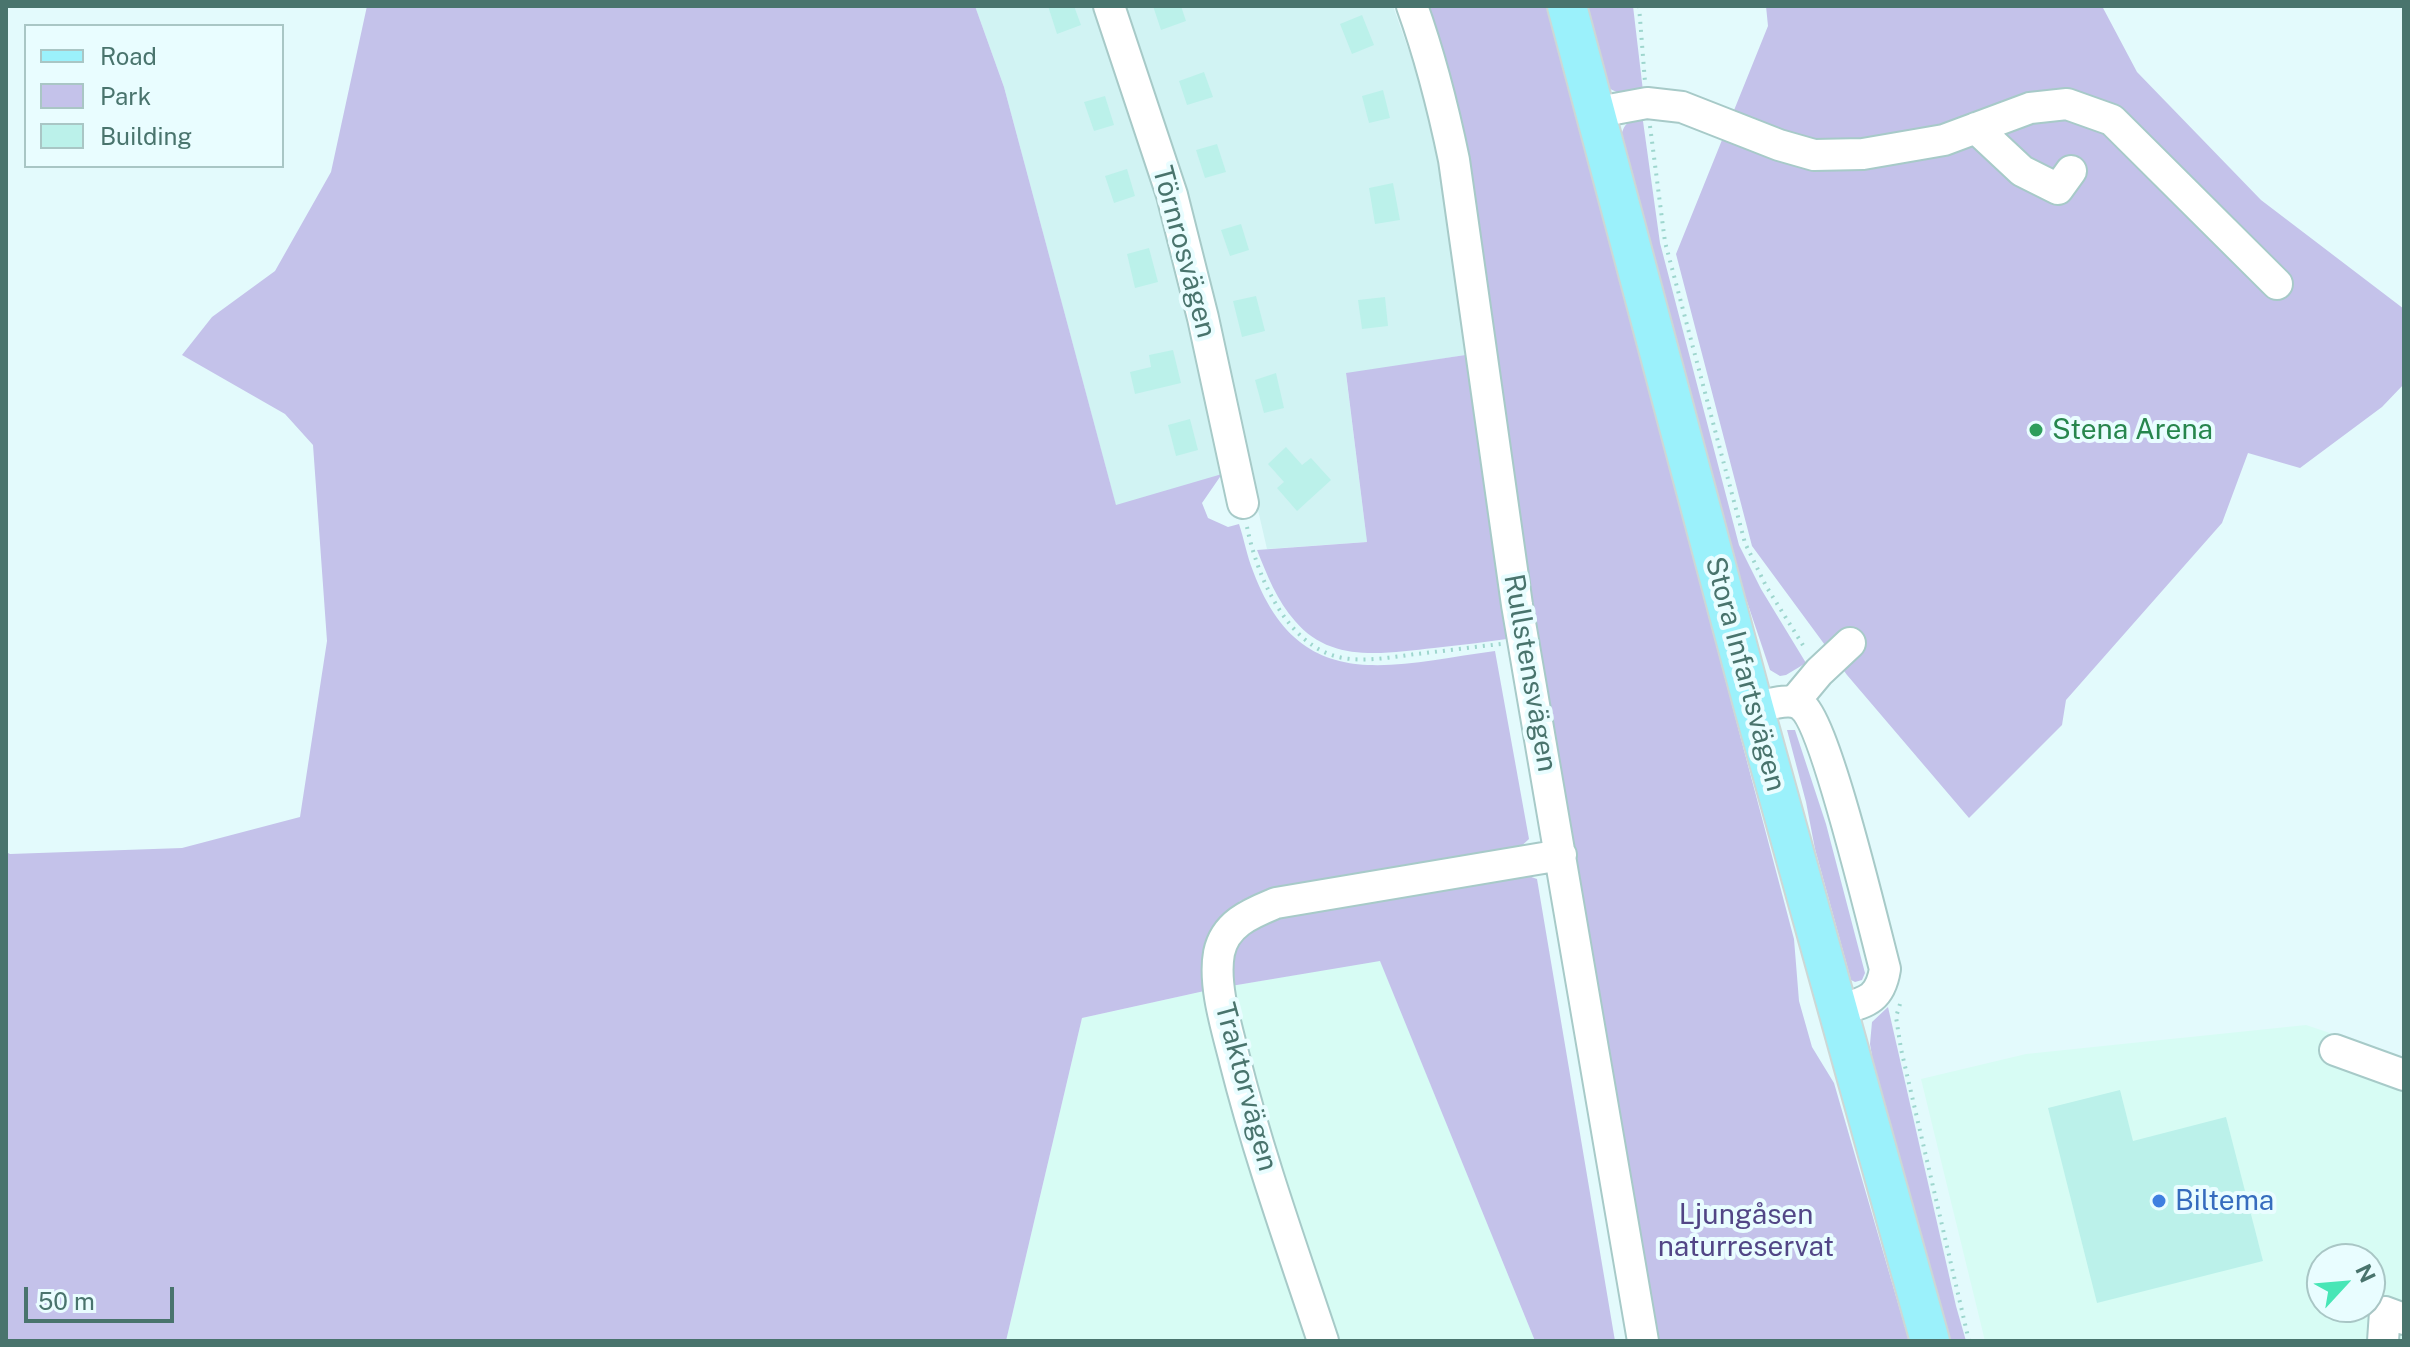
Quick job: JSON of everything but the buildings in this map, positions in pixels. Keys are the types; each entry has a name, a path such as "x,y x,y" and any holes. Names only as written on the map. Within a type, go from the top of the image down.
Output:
{"main road":[{"name":"Stora Infartsvägen","path":"1567,6 1593,113 1754,708 1930,1341"}],"street":[{"name":"Törnrosvägen","path":"1109,6 1172,195 1203,318 1243,503"},
{"name":"Rullstensvägen","path":"1412,6 1440,95 1454,160 1524,641 1643,1341"},
{"path":"1593,113 1647,103 1682,107 1779,145 1814,155 1863,154 1944,140 2030,108 2067,104 2112,120 2277,284"},
{"path":"1976,128 2022,171 2058,189 2071,171"},
{"path":"1794,702 1819,672 1850,643"},
{"path":"1754,708 1794,702 1804,707 1814,722 1839,796 1885,969 1882,986 1868,1001 1839,1010"},
{"name":"Traktorvägen","path":"1323,1341 1251,1122 1221,1003 1219,952 1231,927 1247,915 1276,903 1561,855"},
{"path":"2335,1050 2404,1075"},
{"path":"2383,1341 2385,1312 2404,1319"}],"path":[{"path":"1243,503 1258,568 1271,597 1288,622 1311,644 1341,658 1377,659 1524,641"}],"shaded area":[{"path":"975,6 1393,6 1439,136 1472,354 1346,374 1367,542 1267,549 1248,467 1116,506 1004,87"},
{"path":"1380,960 1535,1341 1336,1341 1267,1138 1231,986"},
{"path":"1209,990 1311,1341 1006,1341 1082,1018"},
{"path":"2306,1025 2404,1058 2404,1341 1985,1341 1921,1079 2026,1054"}],"green space":[{"path":"367,6 975,6 1004,87 1116,505 1222,474 1202,503 1208,518 1228,527 1239,524 1253,571 1273,611 1296,639 1323,655 1352,664 1420,662 1495,651 1529,839 1517,850 1270,890 1240,901 1220,922 1209,990 1082,1018 1006,1341 6,1341 6,852 182,848 300,817 327,641 313,445 285,414 182,355 212,317 275,271 331,172"},
{"name":"Ljungåsen naturreservat","path":"1421,6 1547,6 1794,939 1799,1001 1812,1047 1834,1083 1909,1341 1653,1341"},
{"path":"1586,6 1633,6 1643,91 1623,95 1606,87"},
{"name":"Stena Arena","path":"1766,6 2102,6 2137,72 2261,200 2404,309 2404,384 2382,407 2300,468 2248,453 2222,523 2066,700 2062,725 1969,818 1847,675 1752,546 1676,254 1768,26"},
{"path":"1642,114 1660,243 1739,545 1761,589 1806,663 1786,675 1780,676 1770,670 1735,566 1621,143 1626,124"},
{"path":"1472,354 1514,638 1378,653 1342,650 1325,644 1309,635 1283,605 1257,550 1367,542 1346,373"},
{"path":"1787,730 1795,730 1826,824 1865,973 1862,980 1855,982 1851,980 1815,849"},
{"path":"1520,873 1537,879 1615,1341 1535,1341 1380,961 1231,986 1236,948 1261,919"},
{"path":"1888,1007 1966,1341 1949,1341 1874,1068 1870,1044 1872,1022"}],"place":[{"name":"Stena Arena","path":"2036,430"},
{"name":"Biltema","path":"2159,1201"}]}
